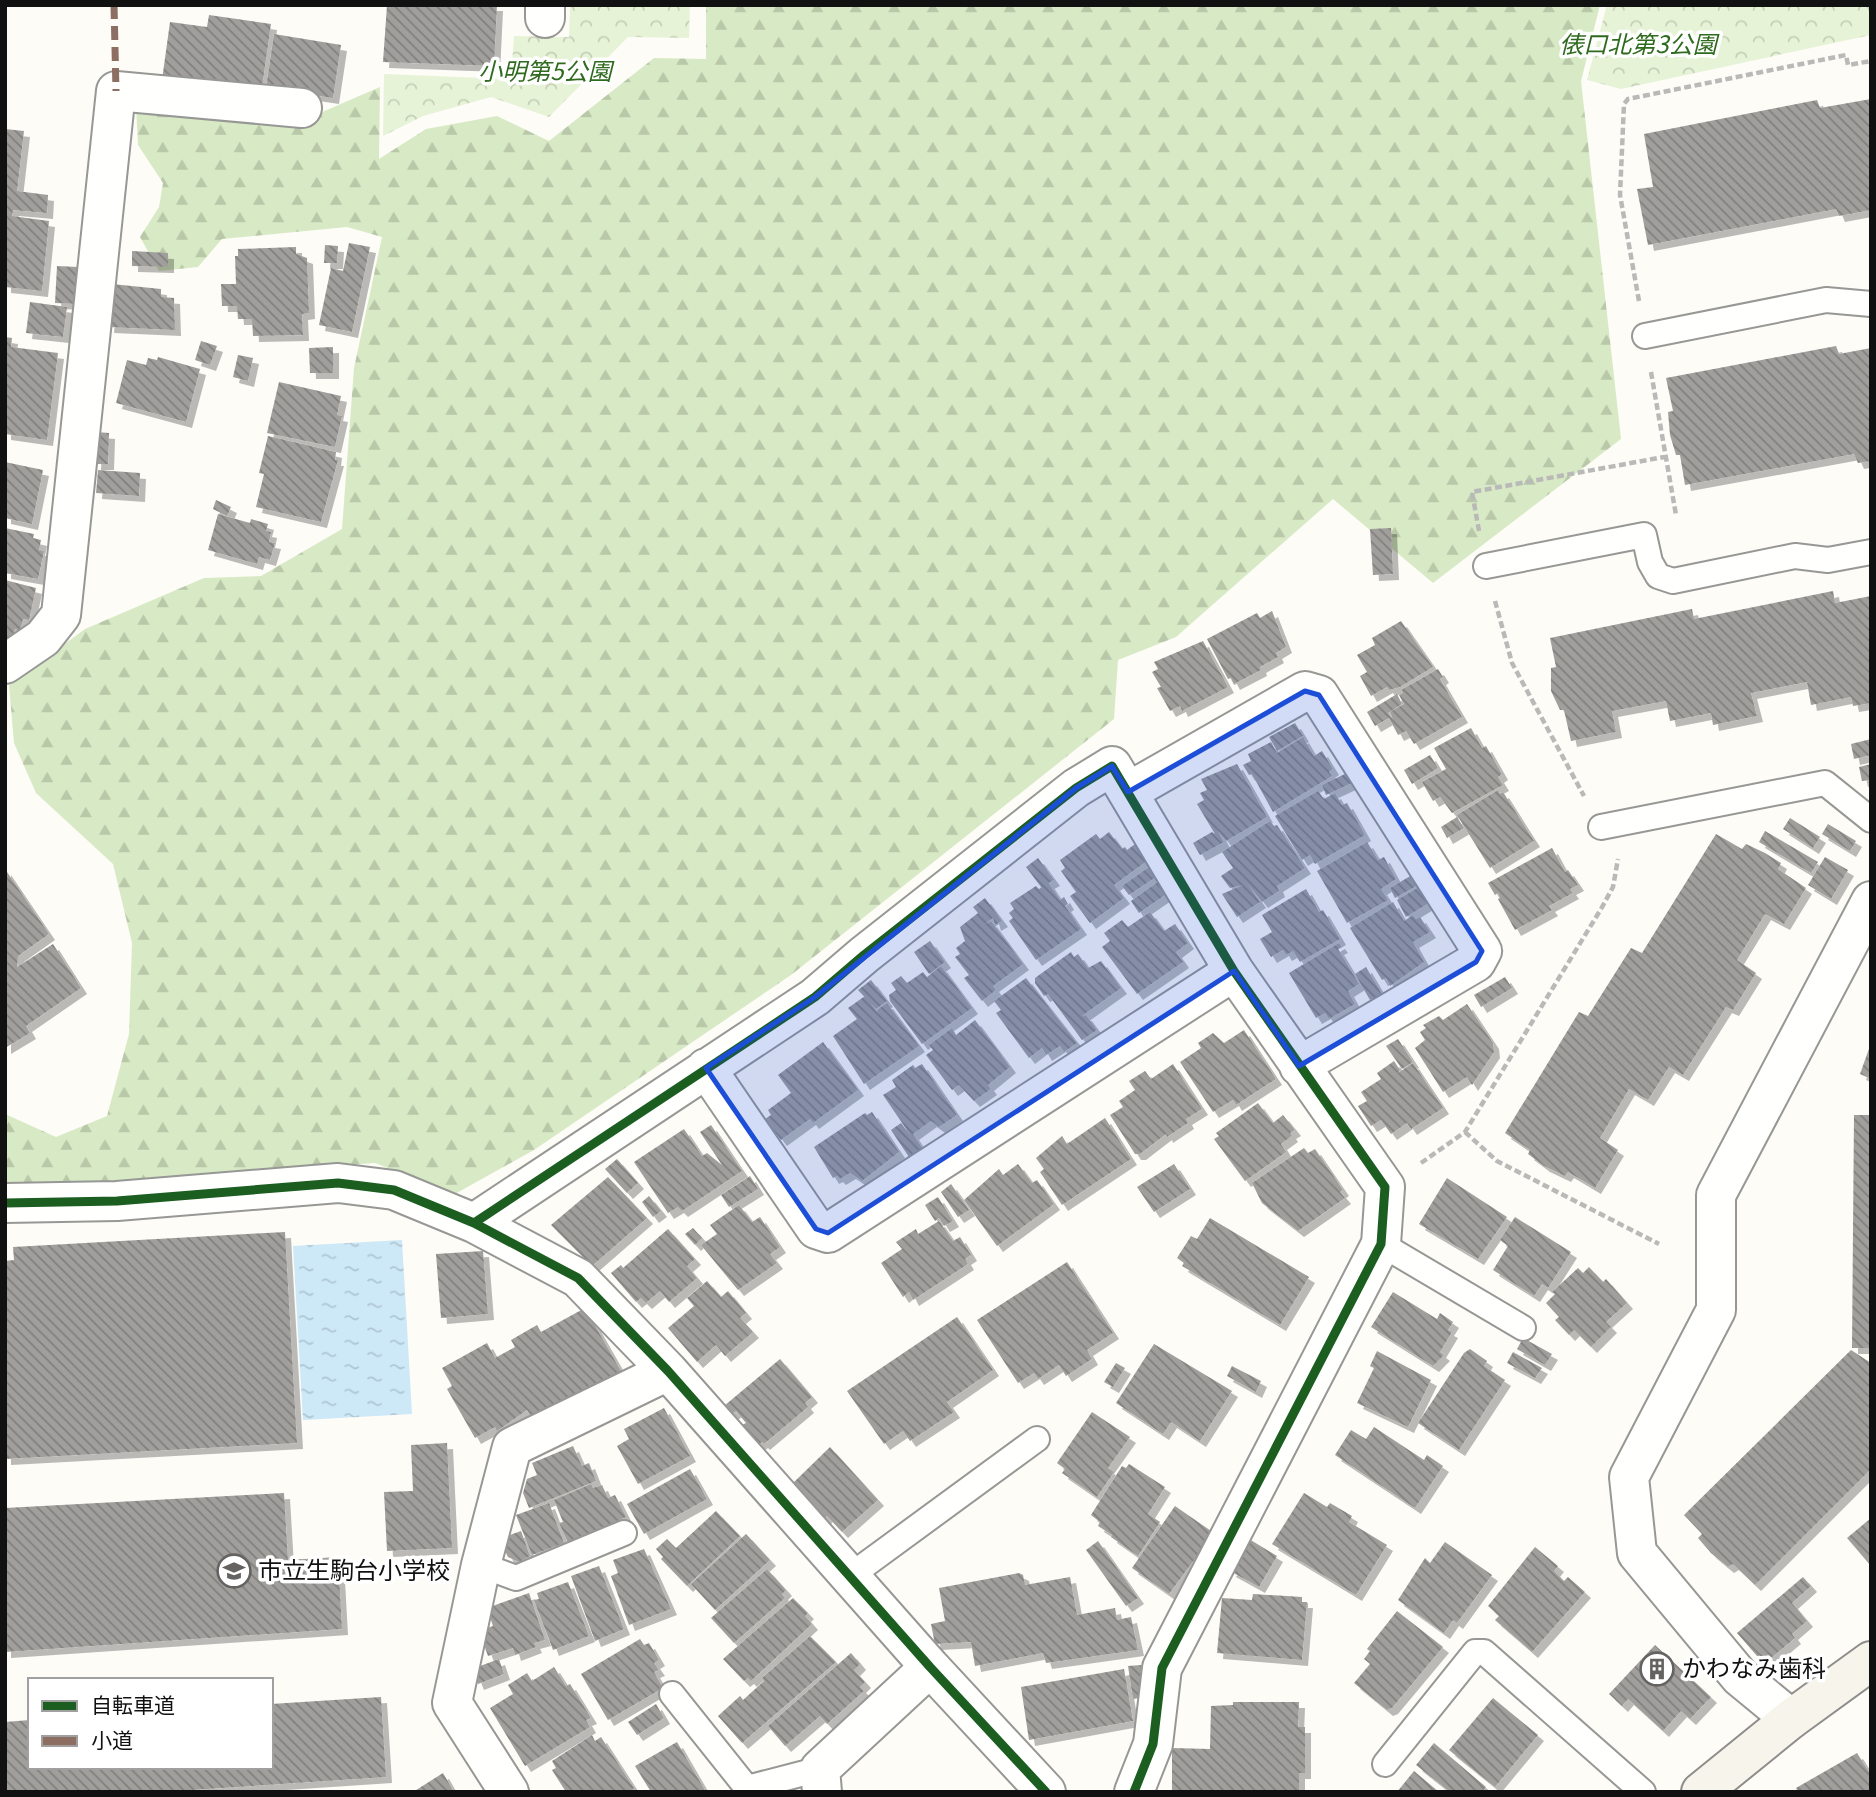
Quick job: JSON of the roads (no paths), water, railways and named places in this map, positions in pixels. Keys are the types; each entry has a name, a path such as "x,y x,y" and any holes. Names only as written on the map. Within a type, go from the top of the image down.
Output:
{"main road":[{"path":"1701,1792 1791,1719 1871,1661"}],"street":[{"path":"5,664 43,638 61,615 116,91 302,108"},
{"path":"1128,792 1305,691 1320,695 1482,951 1476,962 1299,1066"},
{"path":"474,1223 815,997 864,955 1076,788 1112,766 1234,971 1385,1187 1381,1244 1162,1668 1153,1744 1134,1792"},
{"path":"1791,1719 1740,1677 1637,1553 1629,1477 1716,1310 1716,1195 1871,901"},
{"path":"705,1068 816,1229 828,1233 1234,971"},
{"path":"5,1203 117,1201 338,1183 394,1191 474,1223 578,1278 668,1371 930,1667 1046,1792"},
{"path":"509,1792 452,1703 481,1565 512,1447 668,1371"},
{"path":"821,1781 930,1667"}],"lane":[{"path":"1645,337 1826,300 1871,304"},
{"path":"1486,566 1644,536 1650,562 1658,576 1672,581 1795,556 1828,560 1871,552"},
{"path":"1601,827 1825,783 1871,820"},
{"path":"1381,1244 1523,1328"},
{"path":"850,1576 1037,1439"},
{"path":"481,1565 516,1578 624,1532"},
{"path":"1385,1764 1475,1652 1484,1652 1643,1792"},
{"path":"672,1694 747,1788 821,1781"}],"water":[{"path":"402,1240 412,1414 303,1420 293,1246"}],"place":[{"name":"市立生駒台小学校","path":"234,1571"},
{"name":"かわなみ歯科","path":"1657,1669"}],"park label":[{"name":"俵口北第3公園","path":"1638,45"},
{"name":"小明第5公園","path":"545,72"}]}
